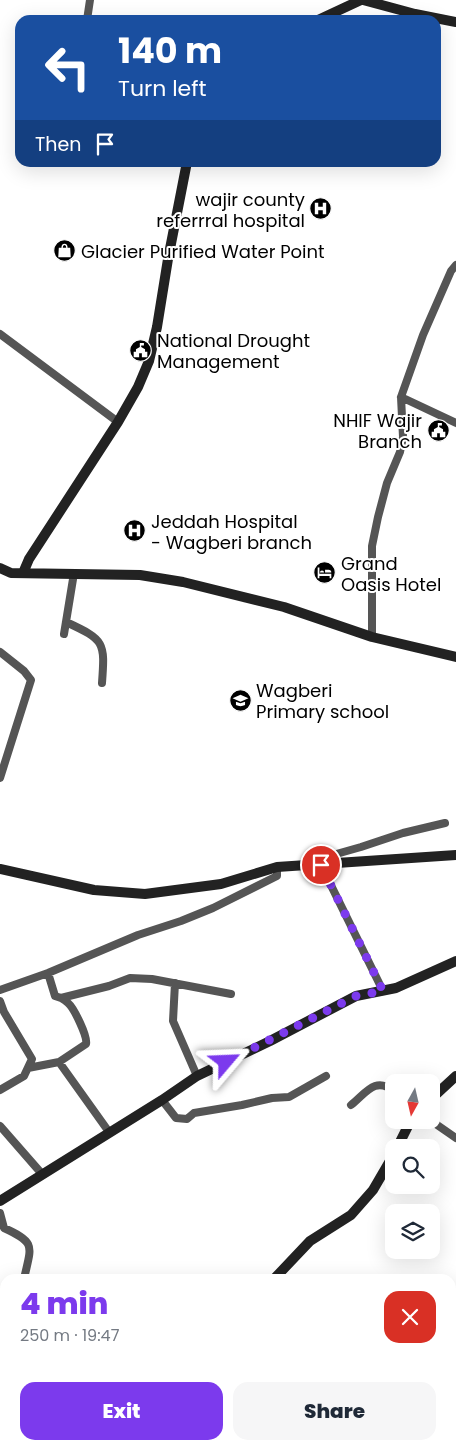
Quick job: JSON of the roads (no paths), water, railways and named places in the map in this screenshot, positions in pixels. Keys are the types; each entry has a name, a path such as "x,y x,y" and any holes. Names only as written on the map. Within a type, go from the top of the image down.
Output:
{"street":[{"path":"88,15 90,0"},
{"path":"329,15 362,0 420,15"},
{"path":"441,19 456,22"},
{"path":"23,573 29,559 118,422 138,387 149,361 186,167"},
{"path":"372,636 372,546 387,482 400,452 403,437 401,397 426,327 451,271 456,265"},
{"path":"0,334 118,422"},
{"path":"401,397 456,423"},
{"path":"0,568 5,574 74,573 140,575 183,582 284,607 372,636 456,656"},
{"path":"64,634 74,573"},
{"path":"66,622 90,633 101,644 104,656 102,683"},
{"path":"0,652 24,671 31,680 0,778"},
{"path":"0,869 94,890 137,894 220,884 445,823"},
{"path":"278,867 456,855"},
{"path":"321,865 383,991"},
{"path":"0,990 48,973 130,938 181,921 212,908 277,876 278,867"},
{"path":"0,1201 162,1100 197,1076 270,1041 356,996 396,988 456,961"},
{"path":"28,1068 59,1062 84,1046 87,1040 69,1003 55,996 48,973"},
{"path":"61,998 109,986 130,978 152,979 231,994"},
{"path":"175,983 173,1021 197,1076"},
{"path":"0,1001 4,1012 32,1058 24,1076 0,1090"},
{"path":"59,1062 109,1132"},
{"path":"162,1100 176,1118 187,1119 194,1113 272,1098 289,1097 326,1076"},
{"path":"440,1091 456,1076"},
{"path":"351,1105 375,1085 385,1085"},
{"path":"0,1126 42,1174"},
{"path":"440,1127 456,1138"},
{"path":"279,1274 310,1241 351,1215 373,1190 385,1169"},
{"path":"0,1213 4,1228 22,1236 28,1243 30,1250 25,1274"}],"place":[{"name":"wajir county referrral hospital","path":"321,209"},
{"name":"Glacier Purified Water Point","path":"65,251"},
{"name":"National Drought Management","path":"141,350"},
{"name":"NHIF Wajir Branch","path":"438,430"},
{"name":"Jeddah Hospital - Wagberi branch","path":"135,531"},
{"name":"Grand Oasis Hotel","path":"325,573"},
{"name":"Wagberi Primary school","path":"240,700"}]}
